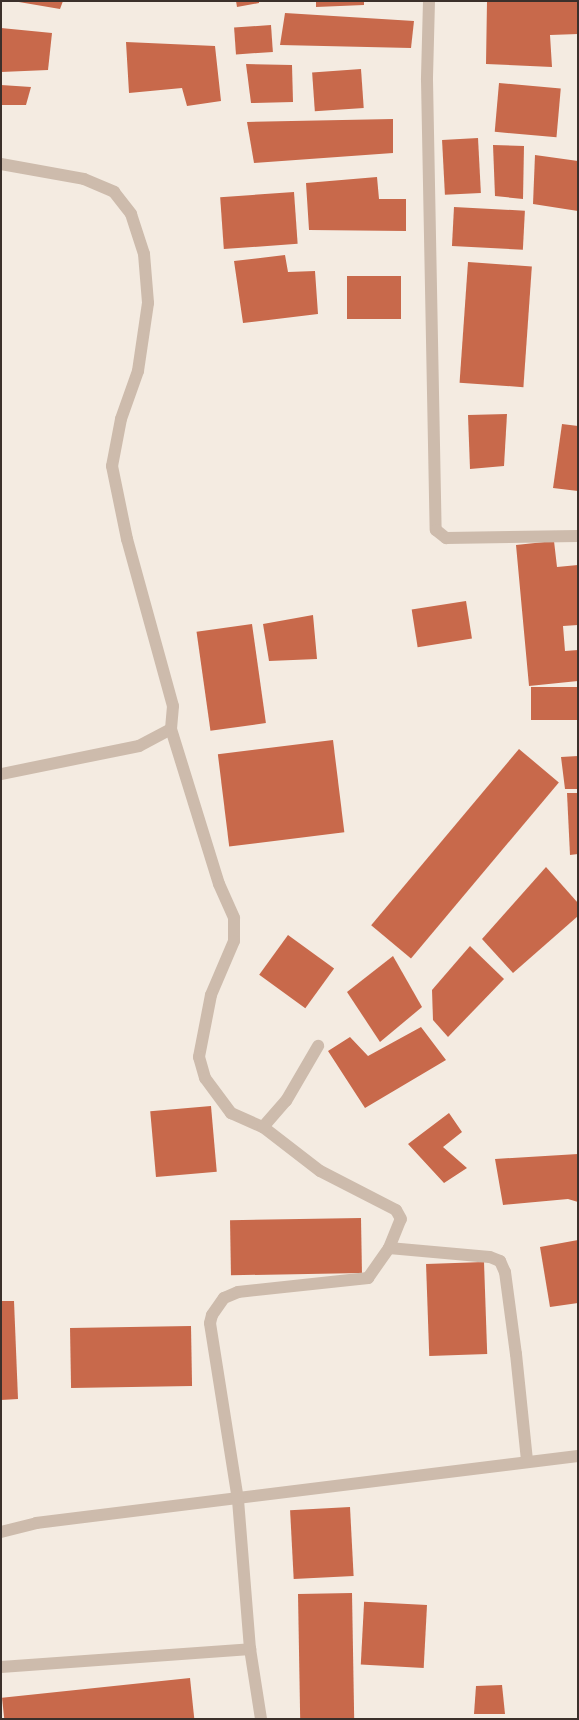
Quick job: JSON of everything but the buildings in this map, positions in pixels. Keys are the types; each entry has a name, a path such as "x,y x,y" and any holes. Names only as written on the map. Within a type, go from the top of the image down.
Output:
{"street":[{"path":"429,1 427,80 433,514 436,530 446,538 578,536"},
{"path":"1,164 84,179 114,192 131,214 144,254 148,303 146,323 138,371 121,419 112,466 127,539 173,706 171,729 219,884 234,918 234,941 211,995 199,1057 205,1078 231,1113 263,1127 320,1171 396,1210 400,1223 389,1248 368,1278 238,1292 224,1298 212,1315 210,1323 238,1500 250,1649 260,1719"},
{"path":"1,774 139,746 171,729"},
{"path":"263,1127 286,1101 318,1046"},
{"path":"389,1248 490,1257 500,1261 516,1354 527,1461"},
{"path":"1,1532 36,1523 238,1500 527,1461 578,1456"},
{"path":"1,1667 250,1649"}]}
